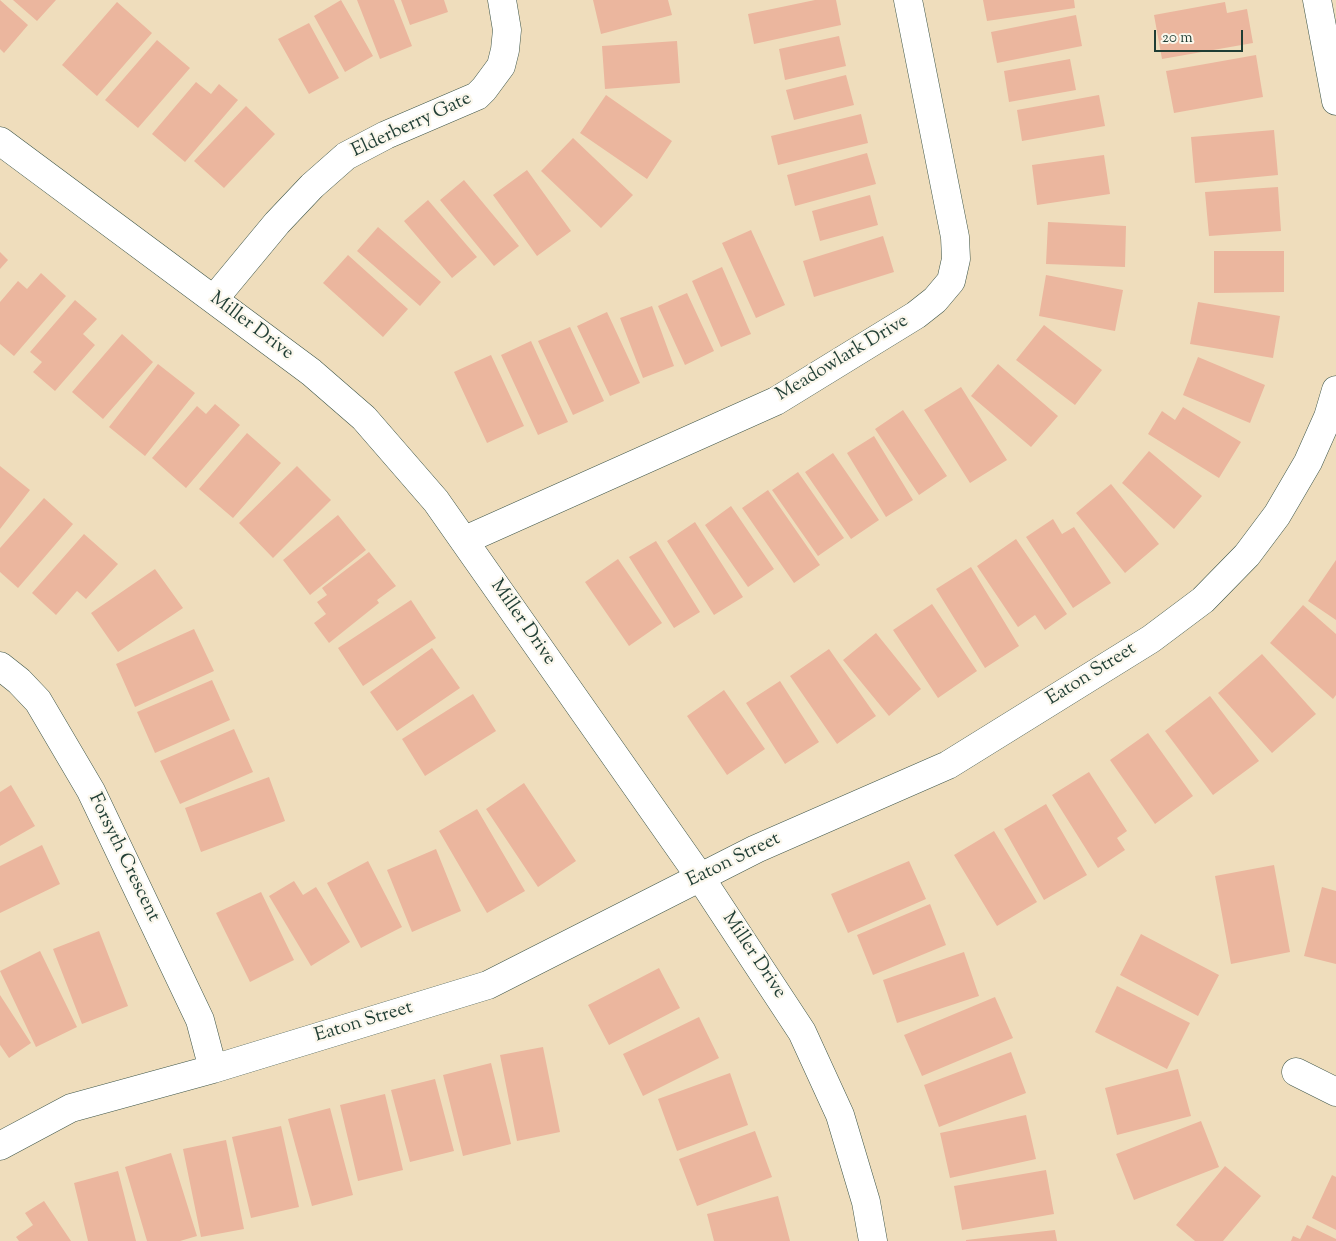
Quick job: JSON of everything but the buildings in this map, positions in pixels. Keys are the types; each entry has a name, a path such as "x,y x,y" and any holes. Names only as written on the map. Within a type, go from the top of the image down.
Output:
{"street":[{"name":"Elderberry Gate","path":"214,299 277,223 312,186 346,156 386,135 477,96 484,89 501,66 505,50 506,30 502,0"},
{"name":"Meadowlark Drive","path":"465,540 776,401 916,314 935,300 951,281 956,259 954,237 908,0"},
{"path":"1317,0 1336,101"},
{"name":"Miller Drive","path":"0,141 311,372 364,418 411,470 465,540 780,995 821,1070 840,1115 866,1202 873,1241"},
{"name":"Eaton Street","path":"0,1146 71,1108 213,1069 488,985 756,849 948,765 1151,639 1203,600 1247,555 1277,515 1308,462 1328,417 1336,390"},
{"name":"Forsyth Crescent","path":"0,666 38,701 91,791 200,1020 213,1069"},
{"path":"1296,1072 1336,1092"}]}
